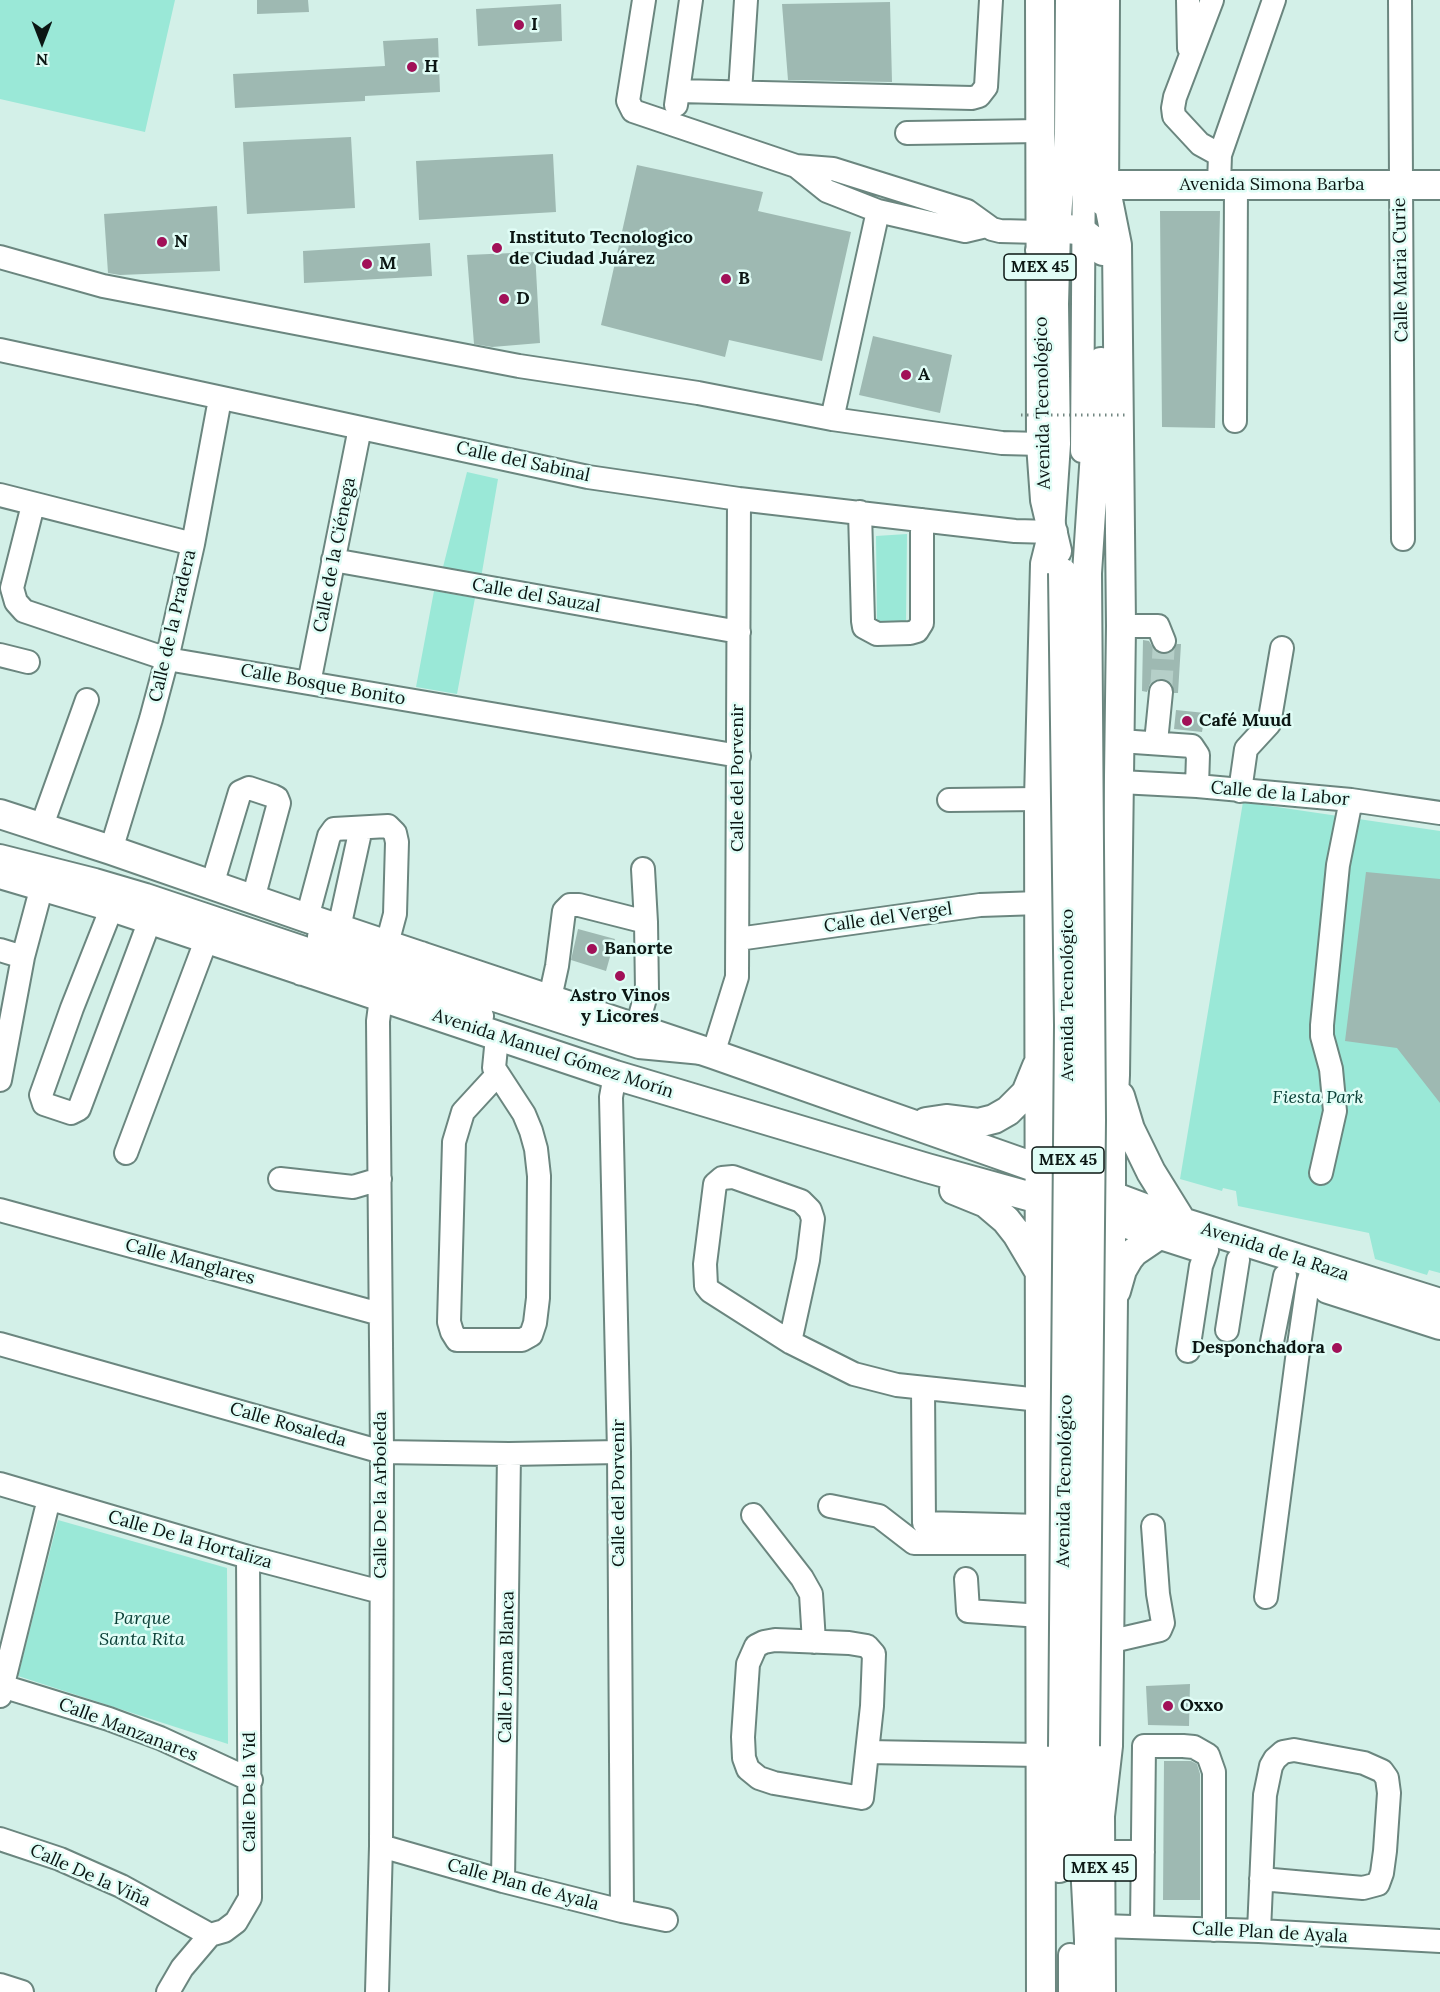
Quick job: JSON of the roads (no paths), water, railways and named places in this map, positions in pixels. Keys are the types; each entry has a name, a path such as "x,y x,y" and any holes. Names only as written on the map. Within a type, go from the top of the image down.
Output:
{"main road":[{"name":"Avenida Tecnológico","path":"1040,0 1040,145 1100,376 1075,573 1069,1025 1074,1749 1055,1992"},
{"name":"Avenida Tecnológico","path":"1075,573 1053,532 1045,500 1041,444 1065,239 1084,183 1105,0"},
{"path":"1040,145 1084,183 1117,245 1121,626 1120,782 1111,1155 1113,1299 1109,1640 1074,1749 1041,1992"},
{"name":"Avenida Simona Barba","path":"1084,183 1440,185"},
{"path":"1053,532 1045,564 1039,799 1041,1616 1074,1749"},
{"name":"Avenida Manuel Gómez Morín","path":"0,814 307,918 326,950 387,973 421,956 550,998 911,1124 1040,1159"},
{"name":"Avenida Manuel Gómez Morín","path":"0,874 207,938 326,950 387,973 497,1037 615,1075 927,1168 1111,1220"},
{"path":"911,1124 945,1119 978,1123 994,1119 1008,1111 1026,1093 1039,1061"},
{"path":"1113,1299 1122,1270 1129,1258 1171,1229 1151,1172 1130,1129 1114,1075"},
{"path":"1040,1159 1073,1172 1088,1169 1111,1155"},
{"path":"1040,1159 1111,1220"},
{"path":"927,1168 946,1186 986,1203 1006,1220 1041,1274"},
{"path":"1040,1239 1056,1228 1069,1224 1088,1227 1111,1220"},
{"name":"Avenida de la Raza","path":"1111,1220 1171,1229 1302,1274 1439,1316"},
{"name":"Avenida de la Raza","path":"1171,1229 1207,1250 1238,1260 1302,1274"},
{"name":"Avenida Tecnológico","path":"1074,1749 1100,1816 1101,1992"}],"street":[{"path":"644,0 628,96 629,106 640,115 674,124 796,166 833,169 967,211 986,226 1000,231 1065,239"},
{"path":"674,124 691,0"},
{"path":"740,92 746,0"},
{"path":"678,91 972,98 979,96 986,87 991,0"},
{"path":"1067,0 1066,134 1084,183"},
{"path":"1053,532 1059,444 1057,304 1065,239 1084,183 1085,0"},
{"path":"1188,0 1190,59"},
{"path":"1212,0 1175,97 1173,116 1200,144 1220,155"},
{"path":"1235,422 1227,184 1220,155 1274,0"},
{"name":"Calle Maria Curie","path":"1400,0 1403,540"},
{"path":"907,133 1040,145"},
{"path":"796,166 827,191 878,211 965,231 986,226"},
{"path":"832,419 878,211"},
{"path":"0,257 126,291 519,366 698,393 832,419 1002,443 1041,444"},
{"name":"Calle del Sabinal","path":"0,350 588,477 739,499 1015,531 1053,532"},
{"name":"Calle de la Pradera","path":"111,850 167,659 193,544 220,399"},
{"name":"Calle de la Ciénega","path":"309,683 360,428"},
{"path":"0,495 193,544"},
{"name":"Calle del Porvenir","path":"713,1054 737,977 739,499"},
{"name":"Calle Bosque Bonito","path":"33,505 12,588 19,608 24,611 167,659 739,756"},
{"path":"860,512 863,621 864,627 877,634 910,633 917,631 922,623 922,520"},
{"name":"Calle del Sauzal","path":"333,560 739,632"},
{"path":"1121,626 1158,626 1164,642"},
{"path":"1240,791 1246,749 1269,724 1282,648"},
{"path":"0,655 28,662"},
{"path":"1156,742 1161,692"},
{"path":"41,828 87,700"},
{"path":"1120,741 1192,746 1198,755 1197,786"},
{"name":"Calle de la Labor","path":"1120,782 1197,786 1351,800 1440,813"},
{"path":"212,885 240,792 249,788 273,796 279,803 253,899"},
{"path":"949,800 1039,799"},
{"path":"1322,1173 1335,1111 1331,1069 1322,1036 1322,1025 1338,865 1351,800"},
{"name":"Calle De la Arboleda","path":"307,918 329,836 334,829 388,826 395,833 397,842 395,914 378,1021 382,1452 381,1846 377,1992"},
{"path":"326,950 361,828"},
{"path":"0,842 104,868 326,950"},
{"path":"0,856 146,895 316,952 326,950"},
{"path":"637,1028 647,991 643,869"},
{"path":"0,1080 4,1038 42,886"},
{"name":"Calle del Vergel","path":"738,939 980,905 1039,903"},
{"path":"550,998 557,966 564,911 570,905 579,905 646,922"},
{"path":"112,907 41,1095 44,1104 71,1113 79,1109 150,920"},
{"path":"126,1153 207,938"},
{"path":"0,950 23,957"},
{"path":"387,973 639,1047 713,1054"},
{"path":"387,973 542,1038 615,1075"},
{"path":"497,1037 493,1060 497,1075 524,1114 536,1149 539,1176 538,1298 535,1323 531,1335 522,1340 457,1340 449,1322 454,1142 463,1112 497,1075"},
{"name":"Calle del Porvenir","path":"615,1075 610,1097 619,1452 622,1911"},
{"path":"790,1342 808,1260 813,1219 810,1210 792,1198 732,1177 722,1178 716,1184 705,1264 706,1286 710,1291 790,1342 854,1374 897,1385 1040,1400"},
{"path":"280,1179 352,1186 380,1179"},
{"name":"Calle Manglares","path":"0,1210 381,1314"},
{"path":"1188,1351 1201,1266 1207,1250"},
{"path":"1227,1330 1238,1260"},
{"path":"1272,1342 1302,1274"},
{"path":"1266,1597 1302,1274"},
{"name":"Calle Rosaleda","path":"0,1344 382,1452 509,1454 619,1452"},
{"path":"923,1388 924,1523 1041,1534"},
{"name":"Calle Loma Blanca","path":"503,1881 509,1454"},
{"name":"Calle De la Hortaliza","path":"0,1484 248,1557 381,1593"},
{"path":"1,1691 49,1499"},
{"path":"830,1506 879,1516 914,1543 1041,1534"},
{"path":"753,1515 802,1578 811,1594 814,1642"},
{"path":"1109,1640 1160,1630 1163,1623 1153,1526"},
{"name":"Calle De la Vid","path":"168,1992 182,1968 210,1935 224,1931 236,1922 250,1898 248,1557"},
{"path":"966,1578 968,1611 1041,1616"},
{"path":"775,1640 814,1642 867,1646 874,1654 862,1798 766,1781 753,1775 745,1764 743,1737 748,1664 751,1654 756,1646 764,1642 775,1640"},
{"name":"Calle Manzanares","path":"1,1691 109,1719 160,1738 251,1780"},
{"path":"1142,1927 1144,1746"},
{"path":"867,1752 1194,1747 1208,1755 1212,1764 1215,1793 1214,1930"},
{"path":"1070,1992 1068,1813 1074,1749"},
{"path":"1074,1749 1086,1940 1086,1992"},
{"path":"1259,1931 1261,1880 1266,1784 1271,1766 1282,1752 1294,1750 1364,1763 1382,1771 1387,1778 1389,1793 1385,1851 1378,1884 1363,1888 1261,1880"},
{"name":"Calle De la Viña","path":"0,1839 60,1859 121,1886 210,1935"},
{"name":"Calle Plan de Ayala","path":"381,1846 503,1881 666,1920"},
{"path":"1100,1851 1143,1851"},
{"name":"Calle Plan de Ayala","path":"1101,1926 1259,1931 1440,1941"},
{"path":"0,1984 22,1992"}],"tunnel":[{"path":"1161,692 1164,641"}],"place":[{"name":"I","path":"519,25"},
{"name":"H","path":"412,67"},
{"name":"N","path":"162,242"},
{"name":"Instituto Tecnologico de Ciudad Juárez","path":"497,248"},
{"name":"M","path":"367,264"},
{"name":"B","path":"726,279"},
{"name":"D","path":"504,299"},
{"name":"A","path":"906,375"},
{"name":"Café Muud","path":"1187,721"},
{"name":"Banorte","path":"592,949"},
{"name":"Astro Vinos y Licores","path":"620,976"},
{"name":"Desponchadora","path":"1337,1348"},
{"name":"Oxxo","path":"1168,1706"}],"park label":[{"name":"Fiesta Park","path":"1318,1098"},
{"name":"Parque Santa Rita","path":"142,1629"}]}
